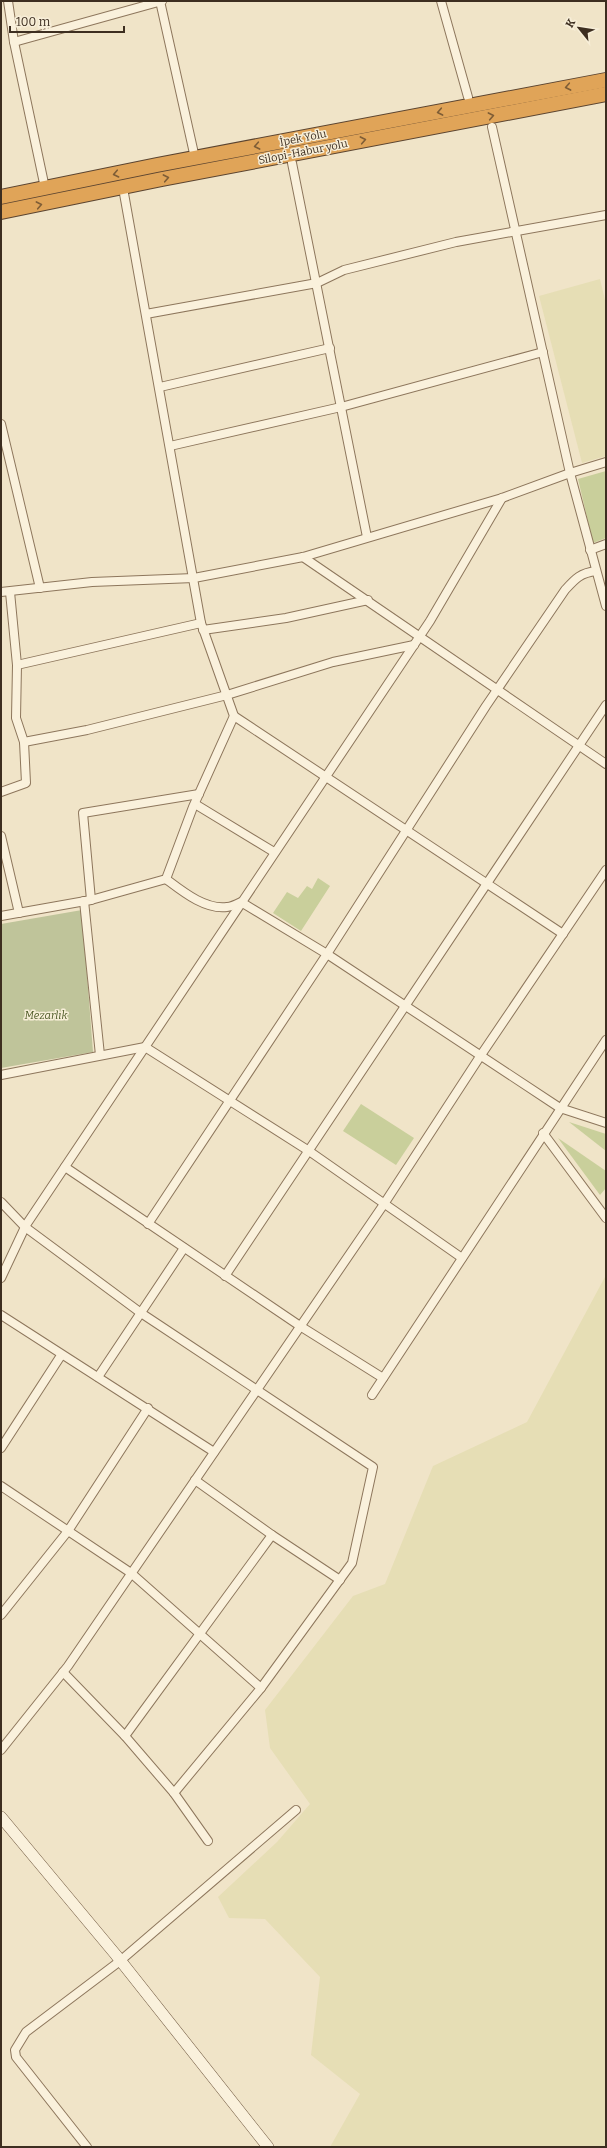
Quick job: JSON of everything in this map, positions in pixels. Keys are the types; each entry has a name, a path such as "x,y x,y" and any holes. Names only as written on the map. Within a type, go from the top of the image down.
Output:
{"highway":[{"name":"İpek Yolu","path":"1,197 195,158 606,80"},
{"name":"Silopi-Habur yolu","path":"1,212 606,94"}],"street":[{"path":"8,1 14,42 45,188"},
{"path":"14,42 160,1 195,158"},
{"path":"441,1 468,97"},
{"path":"492,127 570,473 606,606"},
{"path":"292,163 367,537"},
{"path":"123,188 202,626 234,716 563,934"},
{"path":"146,314 317,283 352,269 456,242 606,215"},
{"path":"160,387 330,348"},
{"path":"170,446 341,407 543,352"},
{"path":"1,424 40,588"},
{"path":"1,592 92,582 194,578 303,557 502,498 570,473 606,462"},
{"path":"1,1278 25,1227 274,852 420,637 502,498"},
{"path":"590,550 606,544"},
{"path":"303,557 606,764"},
{"path":"148,1224 327,954 498,689 565,590 578,576 584,572 596,571"},
{"path":"1,792 26,783 24,742 16,718 17,666 10,592"},
{"path":"17,666 202,626 286,618 368,600"},
{"path":"24,742 87,730 227,695 310,668 414,645"},
{"path":"225,1276 606,706"},
{"path":"166,879 199,794 234,716"},
{"path":"100,1055 87,900 83,814 199,794"},
{"path":"195,804 274,852"},
{"path":"1,836 19,913"},
{"path":"1,1750 63,1672 257,1390 384,1204 481,1055 606,870"},
{"path":"166,879 189,896 216,907 227,907 241,902"},
{"path":"1,916 87,900 166,879"},
{"path":"241,902 327,954 405,1007 481,1055 560,1108 606,1123"},
{"path":"372,1395 543,1133 606,1040"},
{"path":"1,1074 145,1047 309,1151 462,1258"},
{"path":"543,1133 606,1218"},
{"path":"64,1167 300,1326 383,1378"},
{"path":"1,1202 25,1227 141,1313 373,1467 352,1563 261,1688 174,1793"},
{"path":"98,1377 184,1248"},
{"path":"1,1315 148,1408 214,1452"},
{"path":"1,1448 60,1357"},
{"path":"1,1615 68,1531 148,1408"},
{"path":"195,1480 272,1535 340,1580"},
{"path":"1,1486 131,1573 201,1633 261,1688"},
{"path":"124,1736 272,1535"},
{"path":"63,1672 124,1736 174,1793 208,1841"},
{"path":"87,2147 16,2057 15,2050 19,2040 36,2023 120,1961 296,1810"},
{"path":"1,1817 120,1961 268,2147"}],"shaded area":[{"path":"600,279 606,304 606,456 582,463 539,296"},
{"path":"606,1275 606,2147 330,2147 360,2094 311,2055 320,1977 265,1919 229,1918 218,1897 277,1842 310,1804 270,1748 265,1710 353,1596 385,1584 433,1466 527,1422"}],"green space":[{"path":"606,471 606,538 593,543 578,479"},
{"path":"318,878 330,886 301,931 273,913 287,892 298,898 307,886 312,889"},
{"name":"Mezarlık","path":"82,910 93,1052 1,1068 1,924"},
{"path":"361,1104 414,1138 396,1165 343,1131"},
{"path":"569,1122 606,1134 606,1151"},
{"path":"558,1138 606,1171 606,1188 600,1195"}]}
